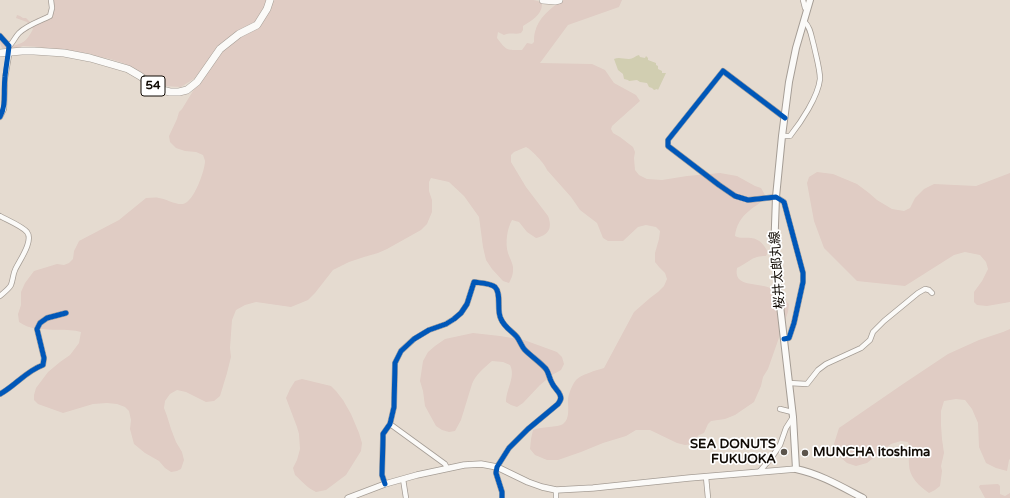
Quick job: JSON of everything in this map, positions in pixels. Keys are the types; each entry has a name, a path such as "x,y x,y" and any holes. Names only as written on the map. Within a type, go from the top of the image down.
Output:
{"main road":[{"name":"54","path":"0,54 34,50 64,53 90,58 128,69 158,89 170,92 179,92 187,90 196,82 220,49 239,34 257,25 267,9 270,0"},
{"path":"543,0 559,0"},
{"name":"桜井太郎丸線","path":"796,469 789,383 774,254 776,197 782,136 793,63 799,34 810,0"},
{"path":"796,469 818,476 863,498"}],"street":[{"path":"0,36 9,46 12,44 18,34 24,29 50,16 52,8 51,0"},
{"path":"803,0 805,8 807,9"},
{"path":"782,136 790,136 798,126 813,100 820,79 809,26 804,21"},
{"path":"0,117 4,109 5,78 8,55"},
{"path":"784,339 789,338 794,323 803,282 803,272 784,202 776,197 748,200 735,196 668,146 668,140 723,71 785,118"},
{"path":"0,216 28,232 29,238 24,254 12,277 11,286 0,296"},
{"path":"385,484 382,475 383,434 390,424 394,407 395,363 401,350 414,339 429,330 446,324 457,316 467,304 474,282 492,285 497,290 500,319 504,325 518,338 524,349 547,370 551,382 561,397 558,404 508,448 497,467 496,473 502,492 502,498"},
{"path":"789,383 807,384 818,370 826,364 861,348 870,340 872,332 918,293 925,289 932,292"},
{"path":"0,394 9,389 23,376 42,365 44,358 37,329 40,323 47,318 66,313"},
{"path":"758,472 772,457 780,445 792,415 780,409"},
{"path":"390,424 445,464 447,468"},
{"path":"348,498 385,484 464,465 481,464 497,467 528,482 556,490 593,488 796,469"},
{"path":"706,477 708,498"},
{"path":"403,479 406,498"},
{"path":"556,490 556,498"}],"shaded area":[{"path":"49,0 538,1 542,4 542,8 536,17 523,26 521,33 504,35 498,32 497,38 505,48 510,50 522,50 527,43 532,44 534,42 537,27 542,18 549,10 562,0 622,0 619,7 568,25 540,63 592,64 605,70 614,83 636,95 640,101 612,126 611,129 613,133 633,147 635,152 635,170 639,175 647,179 662,180 720,173 737,176 761,188 765,195 764,198 741,219 736,229 735,236 757,240 768,252 766,256 755,258 737,268 737,274 739,279 743,282 773,289 789,304 788,312 768,369 763,377 754,402 735,415 725,419 711,421 704,433 699,435 692,444 685,445 677,443 650,430 636,430 626,436 558,460 547,460 535,455 530,449 533,430 553,427 565,422 568,413 569,395 575,382 581,376 604,368 634,312 664,286 667,279 665,273 655,262 655,253 660,231 656,227 646,225 638,227 623,241 608,241 603,238 597,223 580,210 541,161 526,147 514,152 511,155 511,162 526,187 548,216 550,228 544,235 536,238 527,232 519,222 512,220 507,236 507,249 513,269 509,283 503,281 486,260 479,217 464,196 449,182 431,178 429,182 429,191 432,200 432,212 427,224 421,230 387,249 349,262 333,270 308,300 291,307 256,302 245,305 236,310 232,320 230,348 231,357 220,396 214,401 206,402 186,392 177,390 170,394 165,401 164,408 184,460 181,469 171,472 159,461 145,453 134,444 130,429 131,420 129,411 125,407 107,403 93,404 63,413 38,404 34,400 36,388 48,372 70,355 79,343 81,332 73,330 33,328 19,322 18,314 21,305 21,292 25,283 34,271 57,264 64,265 69,263 73,259 74,251 79,241 119,220 146,198 157,198 180,204 187,202 195,192 205,165 203,155 176,148 170,142 169,136 179,112 193,91 203,67 195,78 181,87 162,87 124,63 94,56 92,54 60,49 46,50 41,47 23,46 17,48 2,48 0,43 0,32 6,41 12,46 24,42 33,29 32,27 23,32 29,24 16,18 17,15 26,18 30,22 35,22 36,19 46,16 50,11"},
{"path":"639,55 640,57 645,58 646,56 648,60 656,63 658,69 662,71 662,73 666,73 658,90 654,90 649,87 647,83 637,80 629,81 624,79 623,74 618,70 614,59 630,59"},
{"path":"817,172 833,174 857,184 877,200 892,209 904,211 910,208 915,198 924,189 934,184 976,186 1010,173 1010,302 987,306 977,305 974,302 974,292 988,269 986,262 980,255 965,252 954,255 905,286 857,281 824,248 814,221 807,183 809,177"},
{"path":"1010,329 1010,459 1007,471 986,463 979,447 978,423 972,409 965,400 956,399 944,401 941,411 944,453 941,466 942,471 940,486 929,493 918,484 909,469 910,448 908,442 901,441 891,444 867,463 856,466 847,463 839,456 834,444 839,428 948,354 979,340"},
{"path":"473,333 524,340 557,352 562,357 564,364 561,370 540,385 523,403 517,407 506,402 512,374 510,365 503,362 492,361 480,371 474,380 461,420 455,431 449,432 436,426 425,406 420,381 423,361 428,352 445,339"},
{"path":"302,379 331,386 336,391 351,414 362,443 361,451 346,475 326,490 316,492 295,475 293,468 300,449 299,434 286,398 295,381"},
{"path":"998,484 1000,486 1000,494 1005,496 1010,493 1010,498 985,498 979,487 980,485"}],"cycle path":[{"path":"0,36 9,46 4,82 4,102 0,117"},
{"path":"784,339 789,338 794,323 803,282 803,273 784,202 776,197 748,200 735,196 668,146 668,140 723,71 785,118"},
{"path":"385,484 382,475 383,434 390,424 394,407 395,363 401,351 414,339 429,330 446,324 461,313 467,304 474,282 488,284 495,287 498,294 499,311 502,322 517,337 525,350 546,369 561,398 558,404 528,429 509,448 497,467 496,473 502,492 502,498"},
{"path":"0,394 31,371 43,365 44,358 37,329 40,323 47,318 66,313"}],"place":[{"name":"SEA DONUTS FUKUOKA","path":"784,452"},
{"name":"MUNCHA itoshima","path":"805,453"}]}
